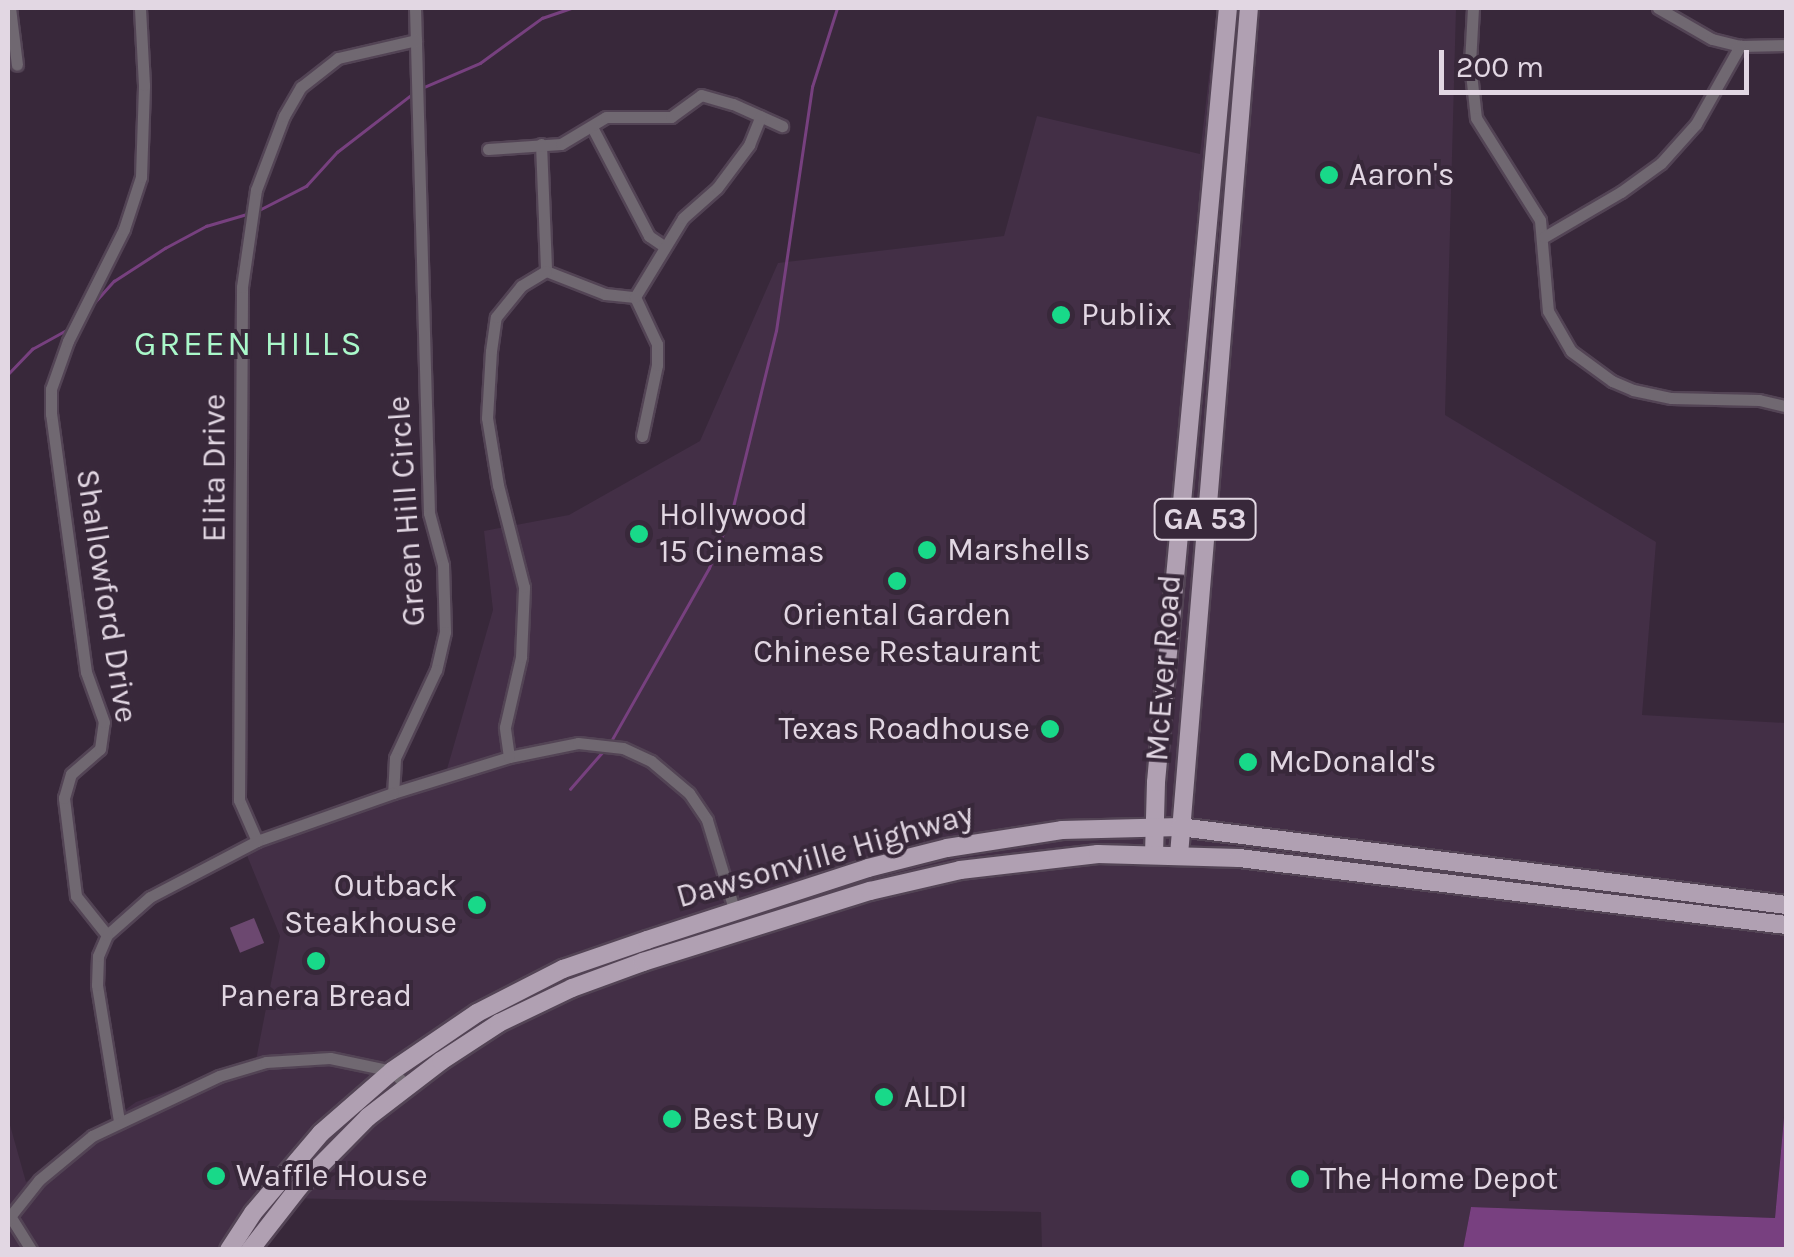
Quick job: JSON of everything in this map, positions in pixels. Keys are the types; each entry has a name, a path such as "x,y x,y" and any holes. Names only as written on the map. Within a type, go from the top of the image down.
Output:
{"main road":[{"name":"McEver Road","path":"1154,854 1228,8"},
{"name":"McEver Road","path":"1179,855 1249,8"},
{"path":"1194,404 1198,426 1193,526 1203,545"},
{"name":"Dawsonville Highway","path":"229,1250 253,1213 321,1133 392,1071 476,1013 564,970 868,868 980,840 1062,830 1180,826 1786,906"},
{"name":"Dawsonville Highway","path":"250,1250 329,1154 407,1086 468,1042 572,988 812,908 960,870 1038,858 1179,855 1387,873 1786,924"},
{"path":"1600,902 1602,881"}],"street":[{"path":"10,8 18,65"},
{"name":"Shallowford Drive","path":"107,936 76,896 64,798 71,774 100,749 104,722 86,672 50,414 51,389 68,340 124,229 141,177 144,85 140,8"},
{"name":"Green Hill Circle","path":"393,794 395,758 436,670 445,632 442,565 429,513 414,8"},
{"path":"1473,8 1470,74 1476,118 1531,203 1544,237 1548,311 1557,332 1591,368 1633,390 1672,398 1759,400 1786,406"},
{"path":"1658,8 1702,34 1740,46 1786,44"},
{"name":"Elita Drive","path":"256,841 240,800 242,288 247,232 256,190 284,116 301,87 338,58 416,40"},
{"path":"1544,237 1632,186 1681,144 1740,46"},
{"path":"488,149 561,144 606,117 671,118 701,96 782,126"},
{"path":"635,297 684,218 728,174 749,145 761,116"},
{"path":"592,127 650,236 664,246"},
{"path":"541,144 546,270"},
{"path":"509,757 505,726 521,657 524,587 498,485 487,418 491,351 496,316 522,286 546,270"},
{"path":"546,270 605,294 635,297"},
{"path":"635,297 657,344 657,365 642,436"},
{"path":"118,1121 97,984 98,956 107,936 150,897 256,841 393,794 509,757 578,743 623,748 651,761 689,793 707,820 735,912"},
{"path":"30,1250 9,1218 72,1150 118,1121 185,1090 266,1062 330,1058 392,1071 407,1086"}],"shaded area":[{"path":"1217,8 1456,8 1445,415 1656,542 1642,715 1786,723 1786,1094 1775,1218 1471,1207 1463,1249 1042,1250 1041,1212 278,1198 235,1249 8,1249 8,1118 26,1182 136,1102 256,1060 280,936 246,853 445,776 493,610 484,531 569,515 700,441 778,263 1004,236 1037,116 1200,154"},
{"path":"254,918 264,943 240,953 230,928"},
{"path":"1786,1095 1786,1249 1463,1249 1471,1207 1775,1218"}],"waterway":[{"path":"422,88 480,63 542,18 571,8"},
{"path":"610,743 709,568 732,511 776,331 812,87 837,8"},
{"path":"259,210 306,186 337,152 411,95"},
{"path":"93,304 114,281 165,248 206,226 247,214"},
{"path":"8,374 32,349 70,328"},
{"path":"570,789 605,749"}],"place":[{"name":"Aaron's","path":"1329,175"},
{"name":"Publix","path":"1061,315"},
{"name":"Hollywood 15 Cinemas","path":"639,534"},
{"name":"Marshells","path":"927,550"},
{"name":"Oriental Garden Chinese Restaurant","path":"897,581"},
{"name":"Texas Roadhouse","path":"1050,729"},
{"name":"McDonald's","path":"1248,762"},
{"name":"Outback Steakhouse","path":"477,905"},
{"name":"Panera Bread","path":"316,961"},
{"name":"ALDI","path":"884,1097"},
{"name":"Best Buy","path":"672,1119"},
{"name":"Waffle House","path":"216,1176"},
{"name":"The Home Depot","path":"1300,1179"}],"district":[{"name":"GREEN HILLS","path":"249,344"}]}
